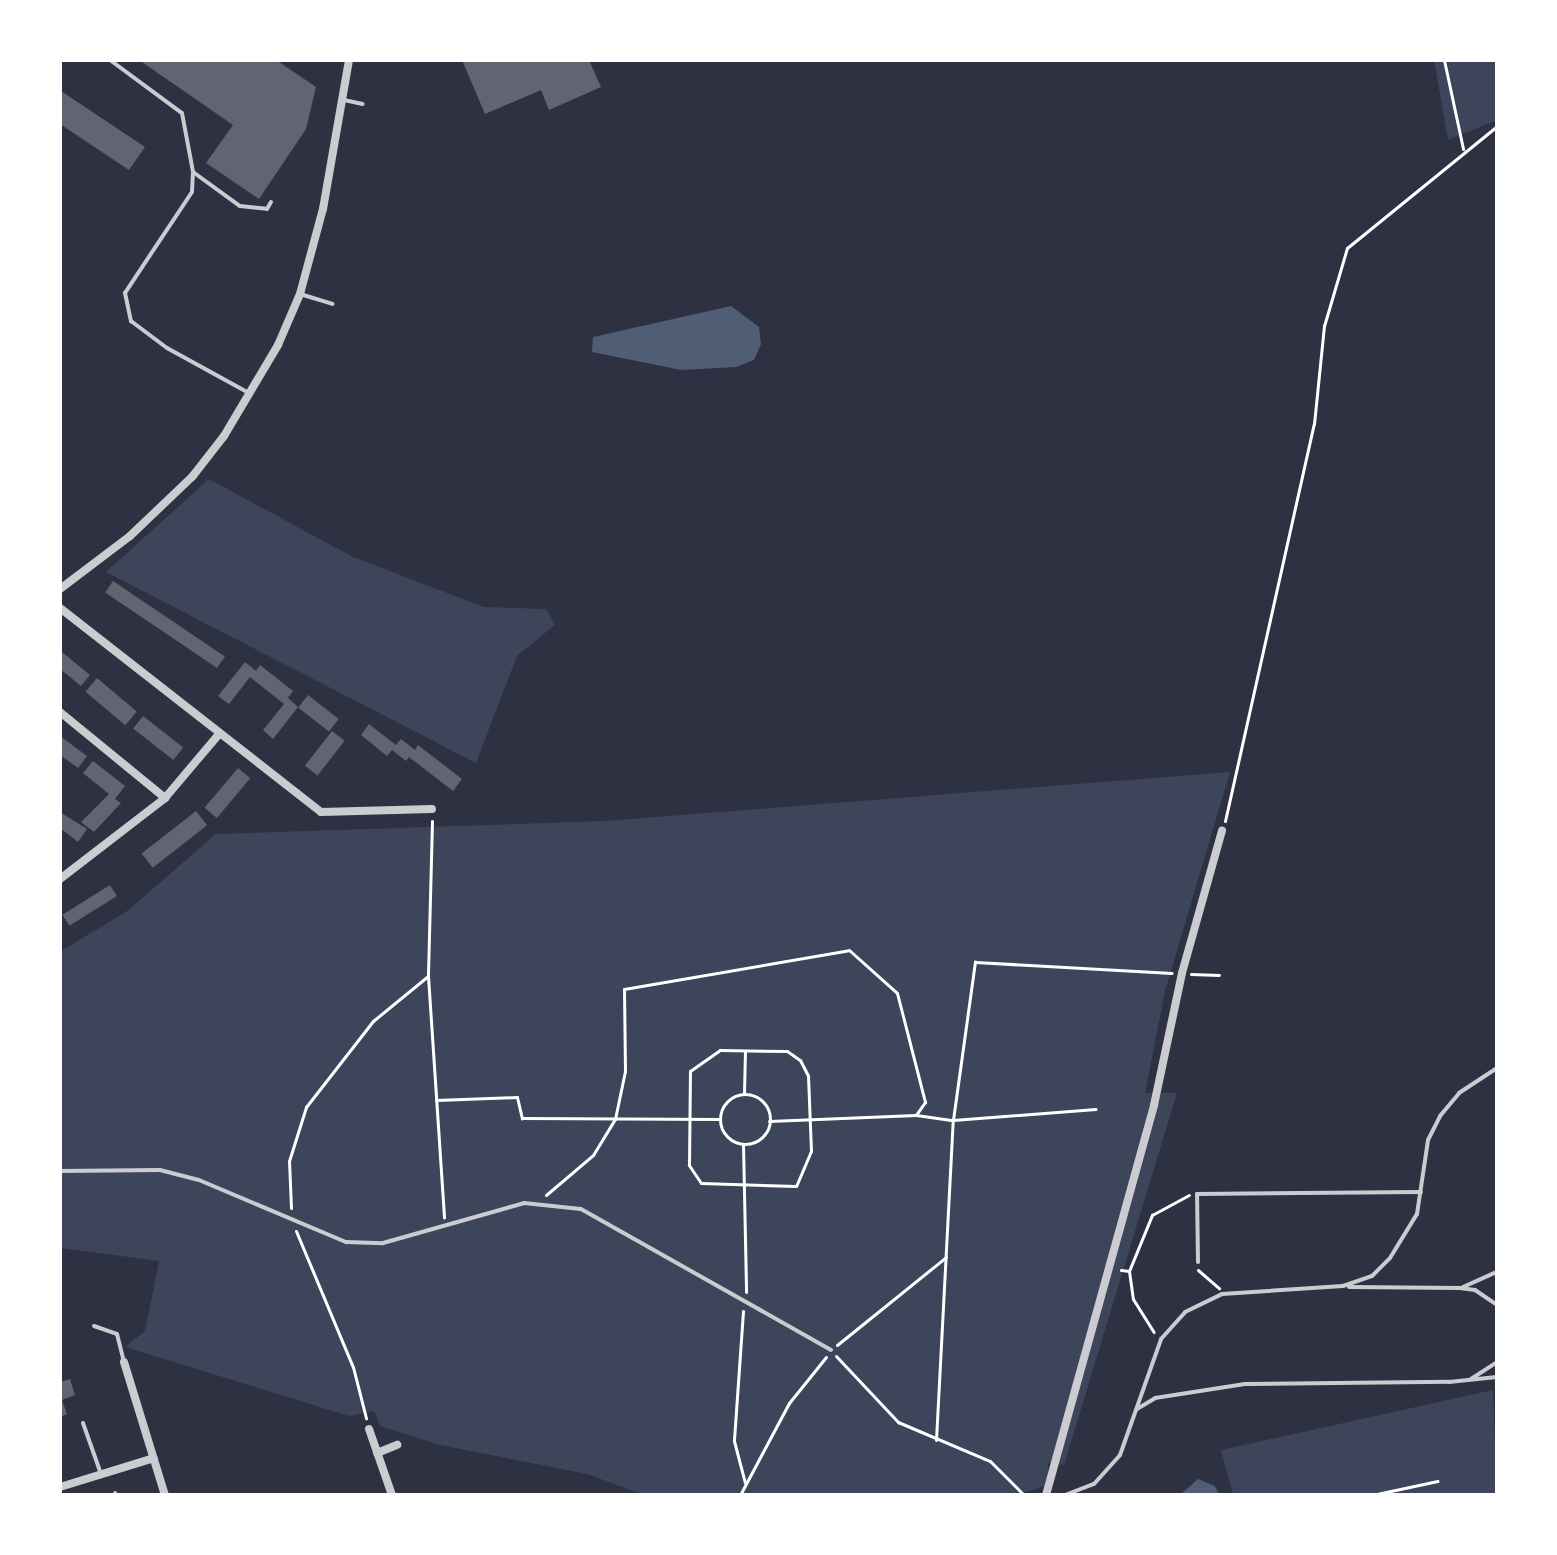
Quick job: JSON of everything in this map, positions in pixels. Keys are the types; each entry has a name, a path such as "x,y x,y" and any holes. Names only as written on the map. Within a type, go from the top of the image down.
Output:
{"street":[{"path":"60,589 130,536 192,477 251,394 300,294 323,209 349,60"},
{"path":"60,608 321,812 432,809"},
{"path":"60,712 165,798"},
{"path":"60,878 165,798 219,734"},
{"path":"1046,1495 1154,1105 1182,973 1222,831"},
{"path":"124,1362 164,1495"},
{"path":"369,1429 392,1495"},
{"path":"377,1453 397,1445"},
{"path":"60,1487 154,1458"}],"lane":[{"path":"110,60 182,113 193,172 192,192 129,285 127,312 136,328 251,394"},
{"path":"342,99 363,104"},
{"path":"193,172 240,206 267,209 271,202"},
{"path":"300,294 332,304"},
{"path":"1343,1286 1372,1276 1408,1235 1421,1192 1428,1140 1440,1116 1459,1093 1497,1068"},
{"path":"60,1171 160,1170 199,1180 346,1242 383,1243 524,1203 581,1209 831,1350"},
{"path":"1198,1262 1197,1194 1421,1192"},
{"path":"1460,1288 1497,1272"},
{"path":"1065,1495 1110,1471 1137,1409 1161,1339 1185,1312 1222,1294 1343,1286 1460,1288 1488,1296 1497,1305"},
{"path":"94,1326 117,1334 124,1362"},
{"path":"1461,1382 1497,1362"},
{"path":"1137,1409 1155,1398 1245,1384 1461,1382 1497,1377"},
{"path":"83,1423 101,1474"}],"path":[{"path":"1444,60 1463,149"},
{"path":"1222,831 1314,424 1324,326 1347,248 1463,149 1497,126"},
{"path":"432,809 428,976 444,1225"},
{"path":"524,1203 563,1184 593,1155 615,1119 625,1071 624,989 849,950 897,993 925,1102 916,1115"},
{"path":"936,1440 953,1120 975,962 1219,975"},
{"path":"369,1429 353,1367 291,1219 289,1161 306,1107 373,1021 428,976"},
{"path":"720,1050 787,1051 800,1060 808,1076 811,1151 796,1186 746,1187 701,1183 689,1165 688,1119 690,1071 700,1060 720,1050"},
{"path":"744,1094 745,1051"},
{"path":"744,1094 763,1103 769,1121 764,1135 743,1144 724,1133 720,1119 727,1101 744,1094"},
{"path":"435,1100 517,1097 522,1118 720,1119"},
{"path":"769,1121 916,1115 953,1120 1096,1109"},
{"path":"743,1144 746,1301 738,1331 741,1388 734,1441 745,1483"},
{"path":"1161,1339 1133,1299 1129,1271 1152,1215 1168,1202 1197,1194"},
{"path":"740,1495 745,1483 764,1459 789,1403 831,1350 946,1257"},
{"path":"1198,1262 1198,1271 1222,1294"},
{"path":"1109,1267 1129,1271"},
{"path":"831,1350 898,1422 990,1461 1024,1495"},
{"path":"1372,1495 1393,1493 1438,1481"}],"shaded area":[{"path":"1434,60 1497,60 1495,121 1448,140"},
{"path":"731,306 759,327 761,344 754,360 736,367 681,370 592,352 593,337"},
{"path":"209,479 353,557 484,607 546,609 555,625 517,656 476,763 106,572"},
{"path":"1230,772 1165,991 1145,1093 1177,1093 1064,1465 1048,1463 1048,1485 1016,1495 644,1495 587,1474 440,1445 380,1426 374,1411 349,1416 125,1347 145,1331 159,1261 60,1248 60,952 127,911 216,834 605,821"},
{"path":"1493,1390 1497,1495 1233,1495 1221,1450"},
{"path":"1198,1479 1215,1486 1219,1495 1180,1495"}],"building":[{"path":"139,60 276,60 316,87 306,129 259,199 206,163 233,125"},
{"path":"462,60 589,60 601,87 549,110 541,90 485,114"},
{"path":"61,91 145,147 129,170 60,124"},
{"path":"113,581 225,656 217,668 105,593"},
{"path":"62,652 90,675 81,686 60,669"},
{"path":"245,662 256,671 260,665 293,691 288,698 298,707 273,739 263,730 284,704 250,677 229,704 218,696"},
{"path":"97,678 137,711 125,725 85,692"},
{"path":"308,695 339,719 329,732 298,708"},
{"path":"143,716 183,747 173,760 133,729"},
{"path":"369,724 396,745 401,739 415,750 418,745 462,779 453,791 409,757 406,761 392,750 387,756 361,735"},
{"path":"332,731 345,741 318,776 305,766"},
{"path":"60,736 87,756 78,768 60,755"},
{"path":"93,761 125,786 115,799 121,803 94,832 81,822 109,794 83,773"},
{"path":"238,768 250,778 217,818 205,808"},
{"path":"196,811 207,825 153,868 142,853"},
{"path":"60,812 87,829 78,842 60,828"},
{"path":"110,885 117,896 69,926 63,915"},
{"path":"70,1379 75,1395 62,1400 67,1414 60,1417 60,1382"}]}
